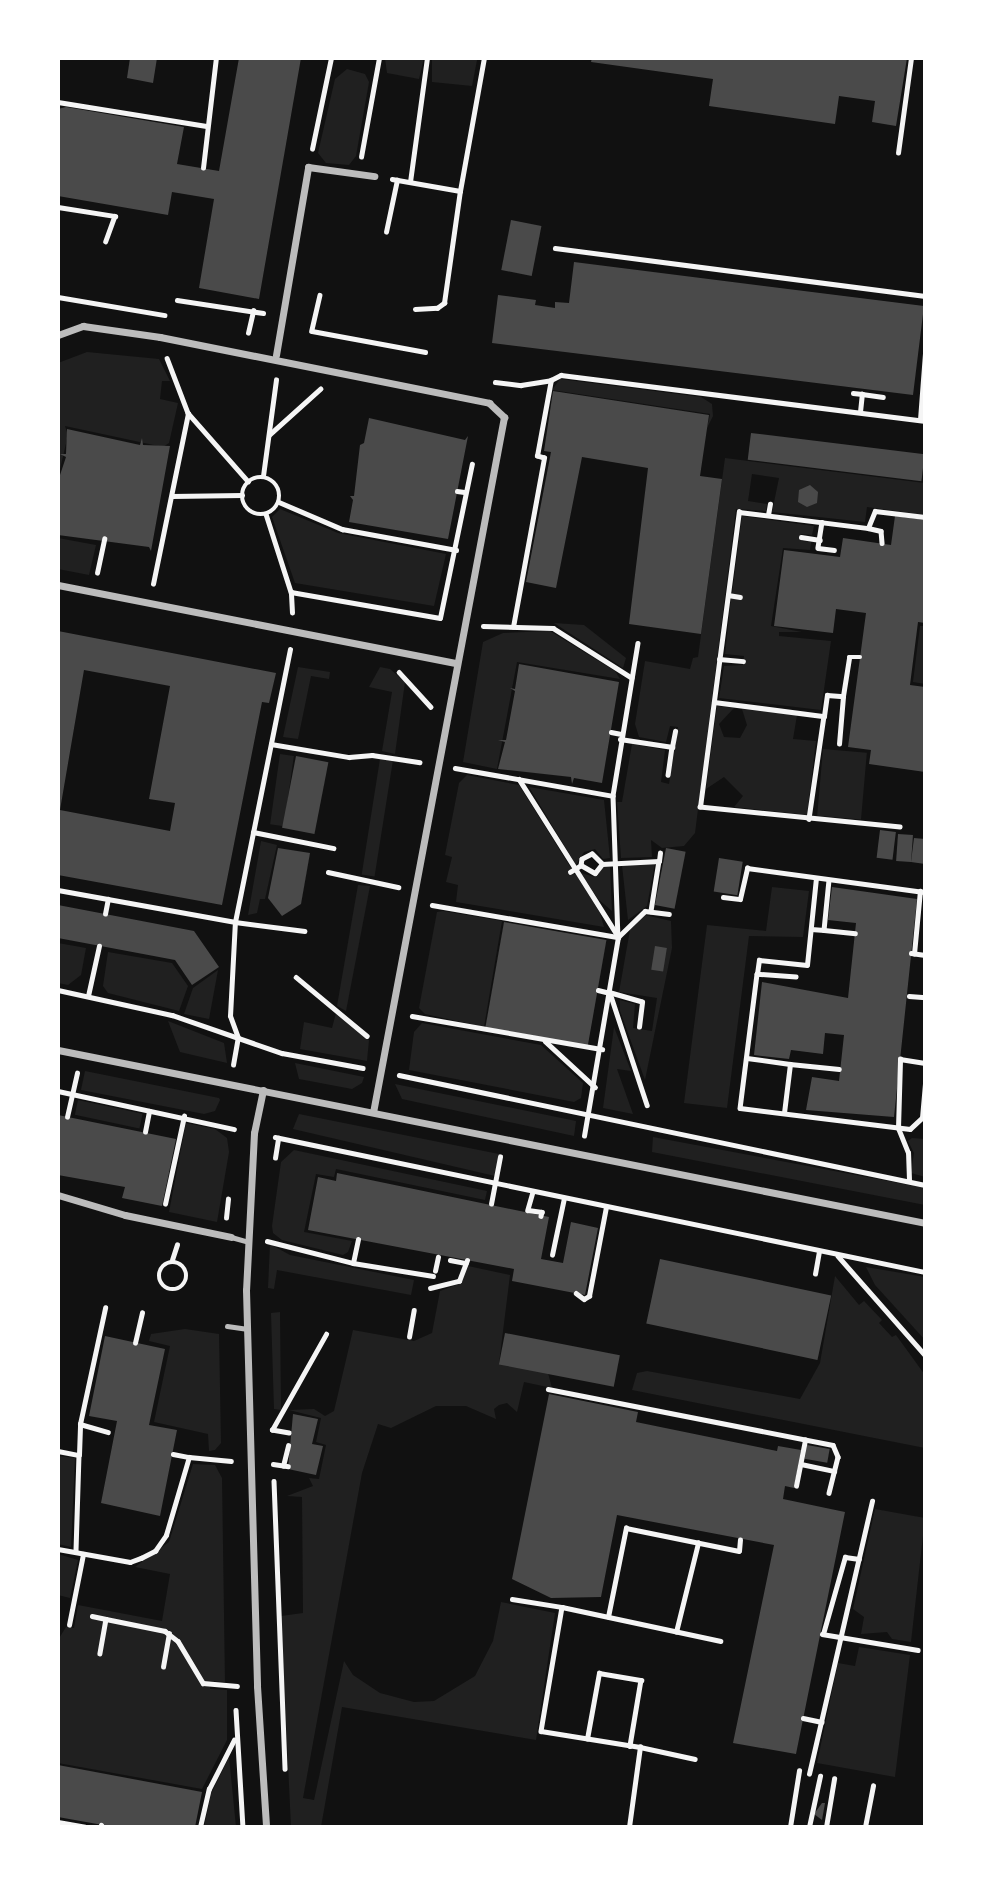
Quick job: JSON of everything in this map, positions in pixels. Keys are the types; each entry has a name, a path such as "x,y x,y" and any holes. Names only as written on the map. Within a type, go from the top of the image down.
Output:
{"street":[{"path":"276,360 308,167 374,176"},
{"path":"58,335 83,326 276,360 489,403 501,411 504,431 455,663 373,1112"},
{"path":"58,585 455,663"},
{"path":"58,1050 925,1223"},
{"path":"263,1090 254,1133 248,1242 248,1329 257,1686 266,1827"},
{"path":"58,1195 231,1237"}],"lane":[{"path":"231,1237 248,1242"},
{"path":"227,1326 248,1329"}],"path":[{"path":"203,169 216,58"},
{"path":"308,167 331,58"},
{"path":"358,174 379,58"},
{"path":"410,182 428,58"},
{"path":"415,309 429,310 444,303 460,191 484,58"},
{"path":"898,153 911,58"},
{"path":"58,102 206,126"},
{"path":"374,176 460,191"},
{"path":"386,232 397,180"},
{"path":"58,208 115,216 106,242"},
{"path":"555,248 925,296"},
{"path":"320,295 312,331 425,352"},
{"path":"177,300 284,317"},
{"path":"248,332 253,311"},
{"path":"163,345 188,413 248,481"},
{"path":"521,385 551,380 561,375 923,420 925,354"},
{"path":"263,476 276,360"},
{"path":"513,627 544,458 537,456 545,426 551,380"},
{"path":"268,436 323,387"},
{"path":"853,393 883,397"},
{"path":"860,412 862,394"},
{"path":"150,596 188,413"},
{"path":"291,592 440,618 464,492 474,457"},
{"path":"263,476 248,481 242,495 249,511 266,514"},
{"path":"263,476 276,484 279,502"},
{"path":"457,491 464,492"},
{"path":"172,496 242,495"},
{"path":"266,514 279,502"},
{"path":"279,502 342,529 463,551"},
{"path":"768,515 769,504"},
{"path":"868,528 875,511 925,517"},
{"path":"882,543 881,531 868,528 738,512 700,807 900,827"},
{"path":"266,514 291,592 293,622"},
{"path":"822,522 818,548 834,550"},
{"path":"801,537 820,540"},
{"path":"93,592 104,539"},
{"path":"727,595 740,597"},
{"path":"471,625 553,628 632,678"},
{"path":"233,1066 238,1038 230,1016 235,922 292,642"},
{"path":"583,1144 595,1087 618,937 613,796 638,643"},
{"path":"839,744 849,657 860,657"},
{"path":"719,659 743,661"},
{"path":"391,663 435,712"},
{"path":"809,819 827,695 843,696"},
{"path":"714,702 824,716"},
{"path":"668,775 675,731"},
{"path":"611,732 621,737 672,747"},
{"path":"271,744 349,757 372,755 436,764 613,796"},
{"path":"519,780 573,871 618,937"},
{"path":"253,832 332,848"},
{"path":"651,911 660,853"},
{"path":"573,871 581,865 582,859 593,854 602,864"},
{"path":"581,865 595,873 602,864 659,861"},
{"path":"723,897 740,899 747,868 923,892 913,953 925,955"},
{"path":"328,872 413,890"},
{"path":"816,878 807,965 759,960 740,1108 898,1128 918,1126 925,1083"},
{"path":"824,930 829,880"},
{"path":"58,890 235,922 304,931"},
{"path":"105,914 108,899"},
{"path":"432,905 618,937"},
{"path":"618,937 645,911 669,914"},
{"path":"811,929 855,933"},
{"path":"88,996 99,946"},
{"path":"757,974 796,977"},
{"path":"296,977 384,1050"},
{"path":"58,990 172,1015 282,1053 367,1069"},
{"path":"598,990 642,1002 639,1027"},
{"path":"610,993 647,1105"},
{"path":"909,996 925,997"},
{"path":"412,1016 601,1049"},
{"path":"544,1040 595,1087"},
{"path":"67,1117 82,1055"},
{"path":"747,1058 839,1069"},
{"path":"909,1180 908,1153 898,1128 900,1059 925,1063"},
{"path":"784,1113 790,1064"},
{"path":"388,1073 847,1172 909,1180 925,1185"},
{"path":"58,1091 184,1116 235,1130"},
{"path":"145,1132 149,1111"},
{"path":"161,1222 184,1116"},
{"path":"275,1163 278,1138 837,1256 925,1272"},
{"path":"491,1204 503,1139"},
{"path":"533,1192 528,1210 542,1212 541,1216"},
{"path":"552,1255 564,1198"},
{"path":"576,1293 584,1299 589,1296 606,1207"},
{"path":"267,1254 268,1228"},
{"path":"353,1263 358,1240"},
{"path":"271,1243 353,1263 434,1273 438,1257"},
{"path":"815,1274 819,1252"},
{"path":"837,1256 925,1354"},
{"path":"172,1260 183,1263 187,1274 183,1287 177,1290 164,1290 158,1279 162,1266 172,1260"},
{"path":"430,1288 459,1281 466,1261 450,1260"},
{"path":"76,1552 80,1424 105,1308"},
{"path":"409,1337 414,1310"},
{"path":"135,1343 142,1313"},
{"path":"272,1430 326,1334"},
{"path":"548,1390 836,1447 829,1493"},
{"path":"271,1416 272,1441"},
{"path":"80,1424 108,1432"},
{"path":"272,1430 289,1433"},
{"path":"796,1486 805,1440"},
{"path":"274,1464 285,1466 288,1446"},
{"path":"58,1451 79,1455"},
{"path":"273,1453 286,1780"},
{"path":"173,1454 231,1461"},
{"path":"58,1549 130,1562 155,1551 166,1535 189,1457"},
{"path":"800,1464 834,1471"},
{"path":"809,1774 872,1501"},
{"path":"608,1617 626,1528 739,1551 740,1540"},
{"path":"676,1632 698,1543"},
{"path":"69,1625 83,1554"},
{"path":"859,1559 845,1557 822,1634 918,1650"},
{"path":"512,1599 562,1606 719,1641"},
{"path":"562,1606 541,1731 695,1759"},
{"path":"92,1616 169,1634 178,1641 203,1683 237,1686"},
{"path":"100,1653 106,1619"},
{"path":"163,1667 169,1634"},
{"path":"587,1739 599,1673 640,1680 630,1746"},
{"path":"803,1718 822,1721"},
{"path":"200,1827 209,1789 235,1740"},
{"path":"629,1827 640,1747"},
{"path":"790,1827 799,1772"},
{"path":"809,1827 820,1776"},
{"path":"826,1827 834,1779"},
{"path":"865,1827 873,1786"},
{"path":"58,1822 85,1827"}],"shaded area":[{"path":"385,58 424,58 419,79 387,73"},
{"path":"432,58 477,60 472,86 432,82"},
{"path":"347,69 365,74 369,82 356,156 349,165 326,163 318,153 335,79"},
{"path":"87,352 159,359 170,381 162,381 160,399 178,403 169,443 163,447 65,426 68,435 58,478 58,363"},
{"path":"560,379 701,397 712,404 713,416 707,428 710,414 552,390"},
{"path":"725,458 925,483 925,515 867,507 865,522 772,512 779,478 752,474 748,501 767,504 766,511 736,509 695,833 684,846 662,848 651,840 652,857 621,858 617,802 622,802 632,744 665,750 661,782 669,784 678,727 670,726 666,742 639,737 635,724 645,661 690,669 693,658 698,657"},
{"path":"280,509 338,533 446,554 434,606 295,583 272,517"},
{"path":"742,516 814,526 812,535 801,534 802,541 811,542 810,550 783,548 771,626 802,632 779,632 779,636 831,641 821,710 719,698 724,666 743,665 744,656 725,654 731,598 740,597 732,594"},
{"path":"58,538 96,545 89,575 58,569"},
{"path":"554,623 584,625 626,658 623,668"},
{"path":"920,626 925,626 925,684 913,682"},
{"path":"550,631 615,671 620,679 517,662 497,769 463,762 483,642 503,633"},
{"path":"298,667 330,672 329,679 311,676 298,739 283,737"},
{"path":"380,667 390,669 405,682 395,754 382,751 392,692 369,687"},
{"path":"717,706 734,708 719,724 724,737 740,738 747,725 742,709 797,715 793,739 816,741 807,815 734,807 743,796 724,777 706,789"},
{"path":"823,749 867,753 861,820 817,816"},
{"path":"280,754 294,756 284,826 270,824"},
{"path":"380,759 393,761 375,877 362,875"},
{"path":"467,775 519,785 571,868 570,875 576,874 600,913 604,927 456,902 458,885 446,882 452,857 445,855 459,783"},
{"path":"529,787 604,800 610,858 603,859 595,849 584,852 576,865"},
{"path":"261,841 277,845 265,899 260,899 257,913 248,915"},
{"path":"655,863 647,906 628,920 622,865"},
{"path":"605,866 610,866 612,911 598,899 581,873 595,877"},
{"path":"358,885 370,886 346,1011 337,1006"},
{"path":"772,887 809,891 803,937 749,936 727,1108 684,1103 707,925 766,931"},
{"path":"437,912 502,921 484,1027 425,1014 419,1008"},
{"path":"645,915 671,921 672,948 645,1080 620,1011 620,1000 635,1004 633,1028 652,1031 657,998 619,992 630,930"},
{"path":"58,943 86,948 81,975 68,985 58,983"},
{"path":"108,952 172,963 188,986 179,1011 108,993 103,986"},
{"path":"218,970 209,1019 184,1014 193,988"},
{"path":"336,1013 369,1040 367,1061 300,1049 304,1022 332,1028"},
{"path":"168,1021 224,1043 227,1063 180,1052"},
{"path":"422,1023 541,1045 583,1083 581,1098 574,1102 409,1070 414,1032"},
{"path":"614,1027 631,1071 617,1069 633,1114 603,1108"},
{"path":"295,1063 364,1077 362,1083 352,1089 299,1079"},
{"path":"85,1071 220,1100 215,1111 204,1114 81,1090"},
{"path":"395,1084 576,1121 574,1136 402,1099"},
{"path":"78,1100 143,1114 139,1128 75,1115"},
{"path":"299,1114 499,1154 495,1176 293,1129"},
{"path":"186,1123 215,1129 227,1138 229,1152 217,1222 169,1212"},
{"path":"653,1137 920,1187 925,1189 925,1205 652,1152"},
{"path":"912,1138 925,1139 925,1177 911,1173 914,1153 908,1141"},
{"path":"294,1150 487,1191 485,1200 336,1169 334,1177 316,1174 304,1232 352,1241 348,1252 343,1255 282,1240 273,1233 272,1226 281,1162"},
{"path":"270,1244 290,1255 414,1280 411,1295 277,1270 274,1289 268,1288"},
{"path":"468,1266 510,1275 499,1363 548,1373 552,1388 524,1382 517,1412 507,1403 499,1405 494,1409 496,1419 466,1406 436,1406 391,1428 378,1424 362,1473 303,1798 314,1800 344,1661 353,1675 380,1693 414,1702 434,1701 475,1676 493,1641 501,1602 555,1613 536,1740 342,1707 321,1827 291,1827 281,1616 303,1613 302,1497 287,1496 313,1486 309,1478 319,1479 326,1445 316,1442 321,1418 289,1410 314,1409 325,1416 334,1411 353,1330 414,1341 432,1333 440,1291 459,1284"},
{"path":"866,1267 925,1277 925,1340 875,1285"},
{"path":"835,1276 859,1305 864,1301 882,1320 879,1323 892,1337 896,1335 925,1375 925,1448 632,1390 637,1373 647,1371 800,1399 820,1363"},
{"path":"280,1312 281,1410 274,1409 271,1313"},
{"path":"185,1329 219,1334 221,1443 215,1450 209,1451 208,1434 154,1422 170,1346 149,1341 151,1334"},
{"path":"58,1456 75,1458 71,1547 58,1544"},
{"path":"193,1464 215,1465 222,1478 225,1682 210,1681 210,1689 227,1690 227,1740 202,1789 58,1763 58,1640 66,1627 74,1628 78,1605 162,1621 170,1574 135,1567 169,1542"},
{"path":"875,1509 925,1518 911,1642 892,1639 887,1632 861,1634 864,1617 853,1609"},
{"path":"58,1554 78,1560 70,1598 58,1595"},
{"path":"859,1647 910,1655 895,1777 817,1763 838,1663 855,1666"},
{"path":"229,1757 236,1827 204,1827 211,1794"}],"building":[{"path":"130,58 157,58 153,83 127,78"},
{"path":"239,58 301,58 259,299 199,288 214,199 172,192 168,215 58,196 58,109 66,107 184,127 177,164 219,171"},
{"path":"592,58 907,58 896,126 872,122 875,101 839,96 835,124 709,106 713,79 591,62"},
{"path":"511,220 541,226 532,276 501,270"},
{"path":"574,262 924,306 913,395 492,343 498,295 536,300 535,305 555,308 555,302 569,303"},
{"path":"553,391 709,415 700,476 722,479 701,634 629,624 648,468 582,457 556,588 526,582 551,452 544,451"},
{"path":"369,418 465,440 468,436 448,539 349,522 353,500 350,496 354,496 360,445 364,443"},
{"path":"67,429 140,445 142,438 143,445 170,446 151,551 149,547 58,535 58,481 66,457 60,454 66,454"},
{"path":"751,433 925,454 921,481 748,460"},
{"path":"810,485 818,492 817,503 807,507 798,502 799,490"},
{"path":"895,516 925,520 925,623 918,622 910,685 925,687 925,772 869,764 871,750 848,747 866,613 836,609 833,633 774,626 784,550 840,557 843,538 891,545"},
{"path":"58,631 276,673 269,703 262,702 222,905 58,875","holes":["84,670 170,686 149,799 175,803 170,831 60,810"]},
{"path":"519,664 619,682 602,783 574,778 572,784 571,777 498,769 505,742 498,740 506,740 515,691 510,688 515,689"},
{"path":"296,756 328,762 314,834 282,828"},
{"path":"880,830 896,832 892,860 877,858"},
{"path":"898,834 913,835 911,862 896,861"},
{"path":"914,838 925,839 925,864 911,862"},
{"path":"278,848 310,853 301,904 282,916 268,898"},
{"path":"666,848 686,852 675,909 655,905"},
{"path":"719,858 743,862 737,895 714,892"},
{"path":"832,887 917,899 894,1117 806,1110 812,1077 839,1081 844,1035 825,1033 823,1054 791,1050 789,1059 754,1055 762,982 848,998 856,923 828,920"},
{"path":"58,905 194,931 219,967 192,985 175,960 58,938"},
{"path":"504,922 606,940 588,1045 485,1027"},
{"path":"655,946 667,948 663,972 651,970"},
{"path":"58,1115 176,1139 162,1206 122,1198 125,1187 58,1175"},
{"path":"337,1173 549,1217 541,1259 563,1263 571,1222 598,1228 585,1295 512,1281 514,1269 308,1230 318,1177 336,1181"},
{"path":"660,1259 831,1295 817,1360 646,1324"},
{"path":"505,1333 620,1355 614,1387 499,1364"},
{"path":"105,1336 165,1349 149,1425 177,1430 160,1516 101,1503 117,1421 89,1416"},
{"path":"549,1394 638,1412 636,1422 777,1451 778,1446 801,1450 794,1488 785,1486 783,1499 845,1512 796,1754 733,1743 774,1545 617,1515 601,1597 551,1598 512,1579"},
{"path":"293,1414 318,1419 312,1444 323,1446 316,1475 288,1469"},
{"path":"807,1445 830,1449 827,1463 805,1459"},
{"path":"58,1765 202,1792 195,1827 114,1827 58,1817"},
{"path":"822,1803 825,1803 822,1820 814,1814"}]}
